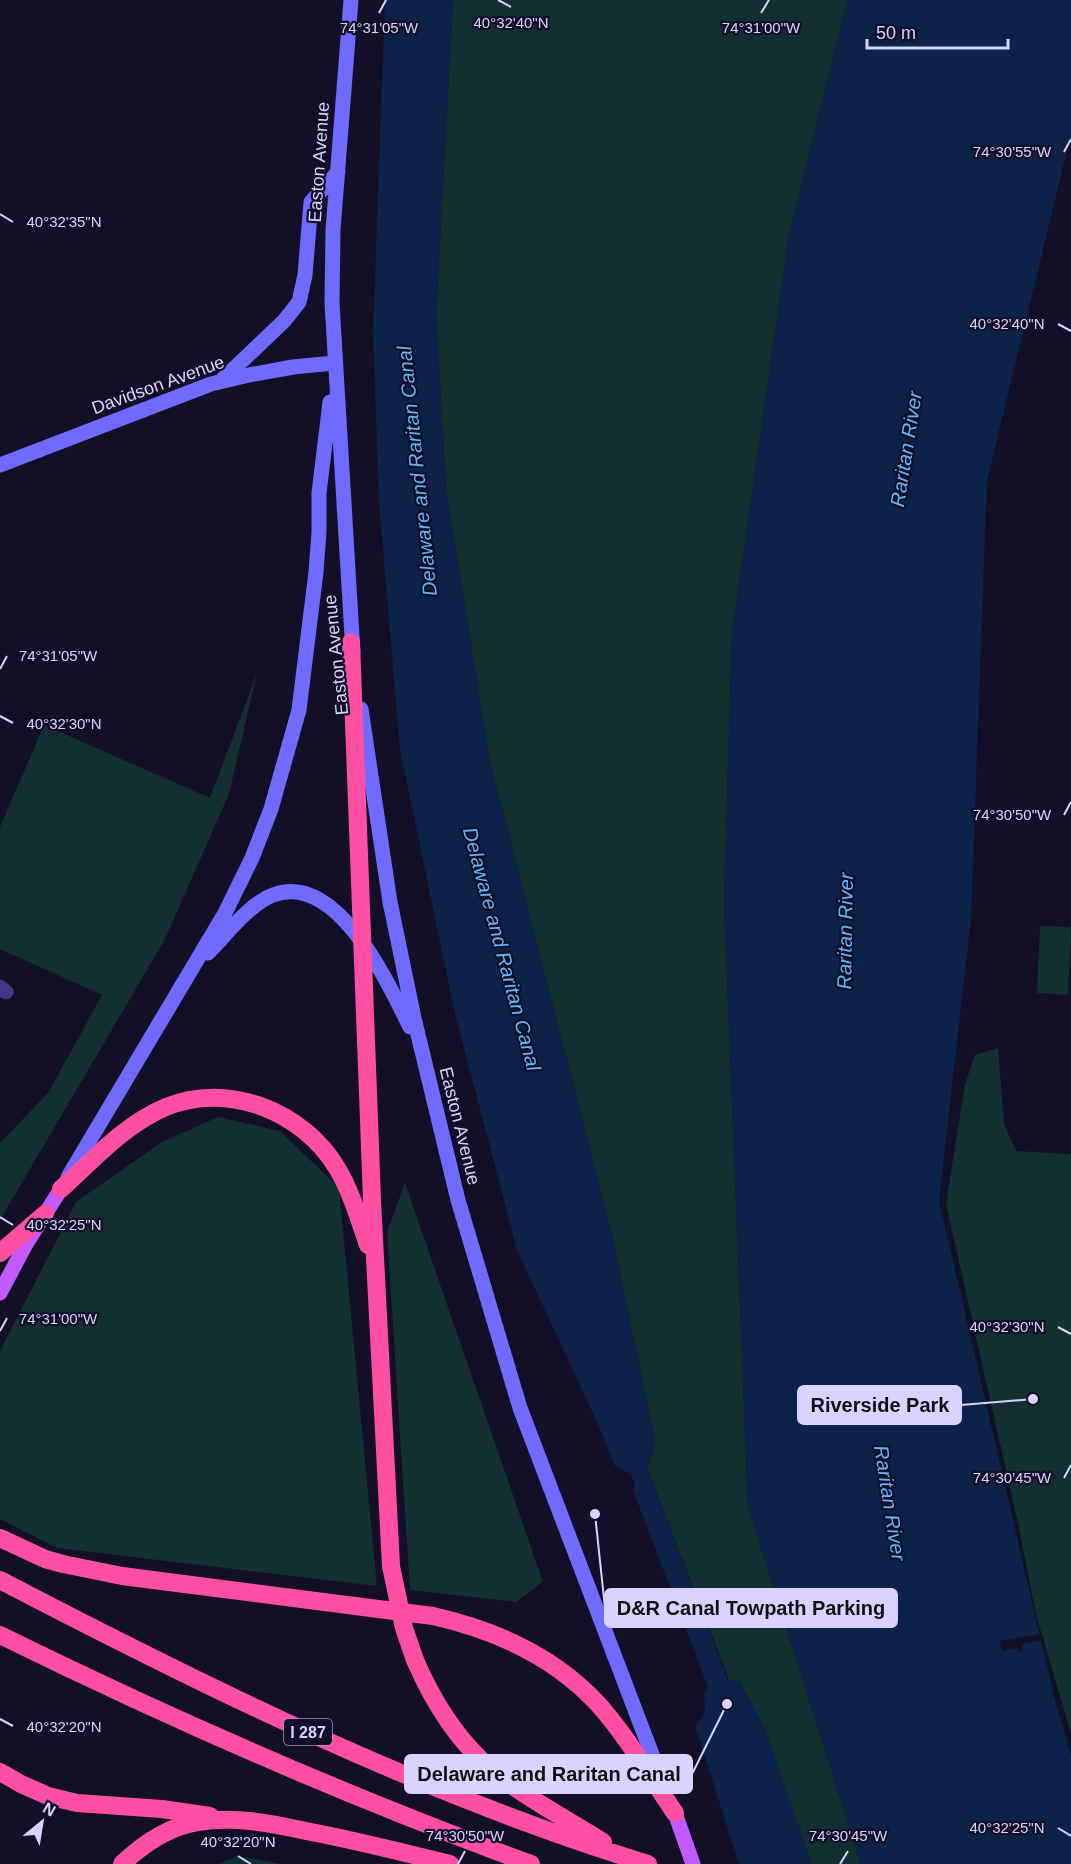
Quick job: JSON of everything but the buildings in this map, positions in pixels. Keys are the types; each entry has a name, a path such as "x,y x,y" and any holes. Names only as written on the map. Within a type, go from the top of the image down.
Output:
{"highway":[{"path":"351,642 375,1267 391,1566 404,1628 427,1687 446,1718 481,1761 511,1784 638,1861"},
{"path":"61,1189 116,1139 144,1119 167,1107 193,1100 220,1098 248,1101 296,1123 318,1142 337,1167 346,1185 375,1267"},
{"path":"0,1254 45,1214"},
{"path":"0,1538 54,1562 122,1576 433,1616 465,1623 497,1634 551,1664 598,1703 675,1813"},
{"name":"I 287","path":"0,1580 178,1671 291,1725 525,1822 638,1861"},
{"name":"I 287","path":"0,1635 72,1671 302,1773 531,1864"},
{"path":"0,1772 48,1796 77,1803 162,1809 263,1822 450,1864"},
{"path":"122,1864 141,1846 165,1832 195,1822 232,1818"}],"main road":[{"name":"Easton Avenue","path":"351,0 333,230 334,363 351,642 390,902 421,1049 458,1200 520,1408 693,1864"},
{"path":"220,382 284,321 299,302 305,275 311,202 338,172"},
{"name":"Easton Avenue","path":"0,1293 225,913 252,858 271,809 299,710 316,572 320,532 319,493 334,363"},
{"name":"Davidson Avenue","path":"0,465 177,396 220,382 293,367 334,363"},
{"path":"192,970 260,902 274,895 305,894 324,902 342,916 389,985 421,1049"}],"green space":[{"path":"453,0 848,0 789,237 732,633 724,901 748,1506 861,1864 811,1864 729,1680 647,1468 653,1452 654,1437 612,1235 490,763 446,490 436,314"},
{"path":"257,673 229,794 164,941 0,1220 0,1143 48,1093 102,995 0,949 0,827 44,725 210,798"},
{"path":"1040,926 1071,927 1068,995 1037,993"},
{"path":"998,1048 1004,1124 1016,1151 1071,1154 1071,1733 1036,1615 1018,1523 946,1204 965,1084 975,1055"},
{"path":"218,1117 280,1131 339,1188 377,1586 57,1548 0,1519 0,1351 76,1202 162,1142"},
{"path":"405,1183 543,1582 516,1602 410,1590 387,1232"},
{"path":"238,1856 281,1864 219,1864"}],"water":[{"path":"385,0 453,0 436,314 446,490 490,763 612,1235 654,1437 653,1452 647,1468 728,1680 740,1681 765,1729 812,1864 739,1864 695,1726 705,1713 704,1694 708,1687 633,1490 635,1485 631,1474 615,1466 598,1424 517,1250 455,1014 400,750 379,502 373,332"},
{"name":"Raritan River","path":"848,0 1071,0 1071,134 987,481 971,919 939,1201 1054,1697 1071,1755 1071,1864 861,1864 748,1506 724,901 732,633 789,237"}],"pier":[{"path":"1042,1634 1044,1640 1025,1643 1022,1645 1023,1651 1019,1652 1018,1648 1002,1651 1000,1641"}],"place":[{"name":"Riverside Park","path":"1033,1399"},
{"name":"D&R Canal Towpath Parking","path":"595,1514"},
{"name":"Delaware and Raritan Canal","path":"727,1704"}]}
